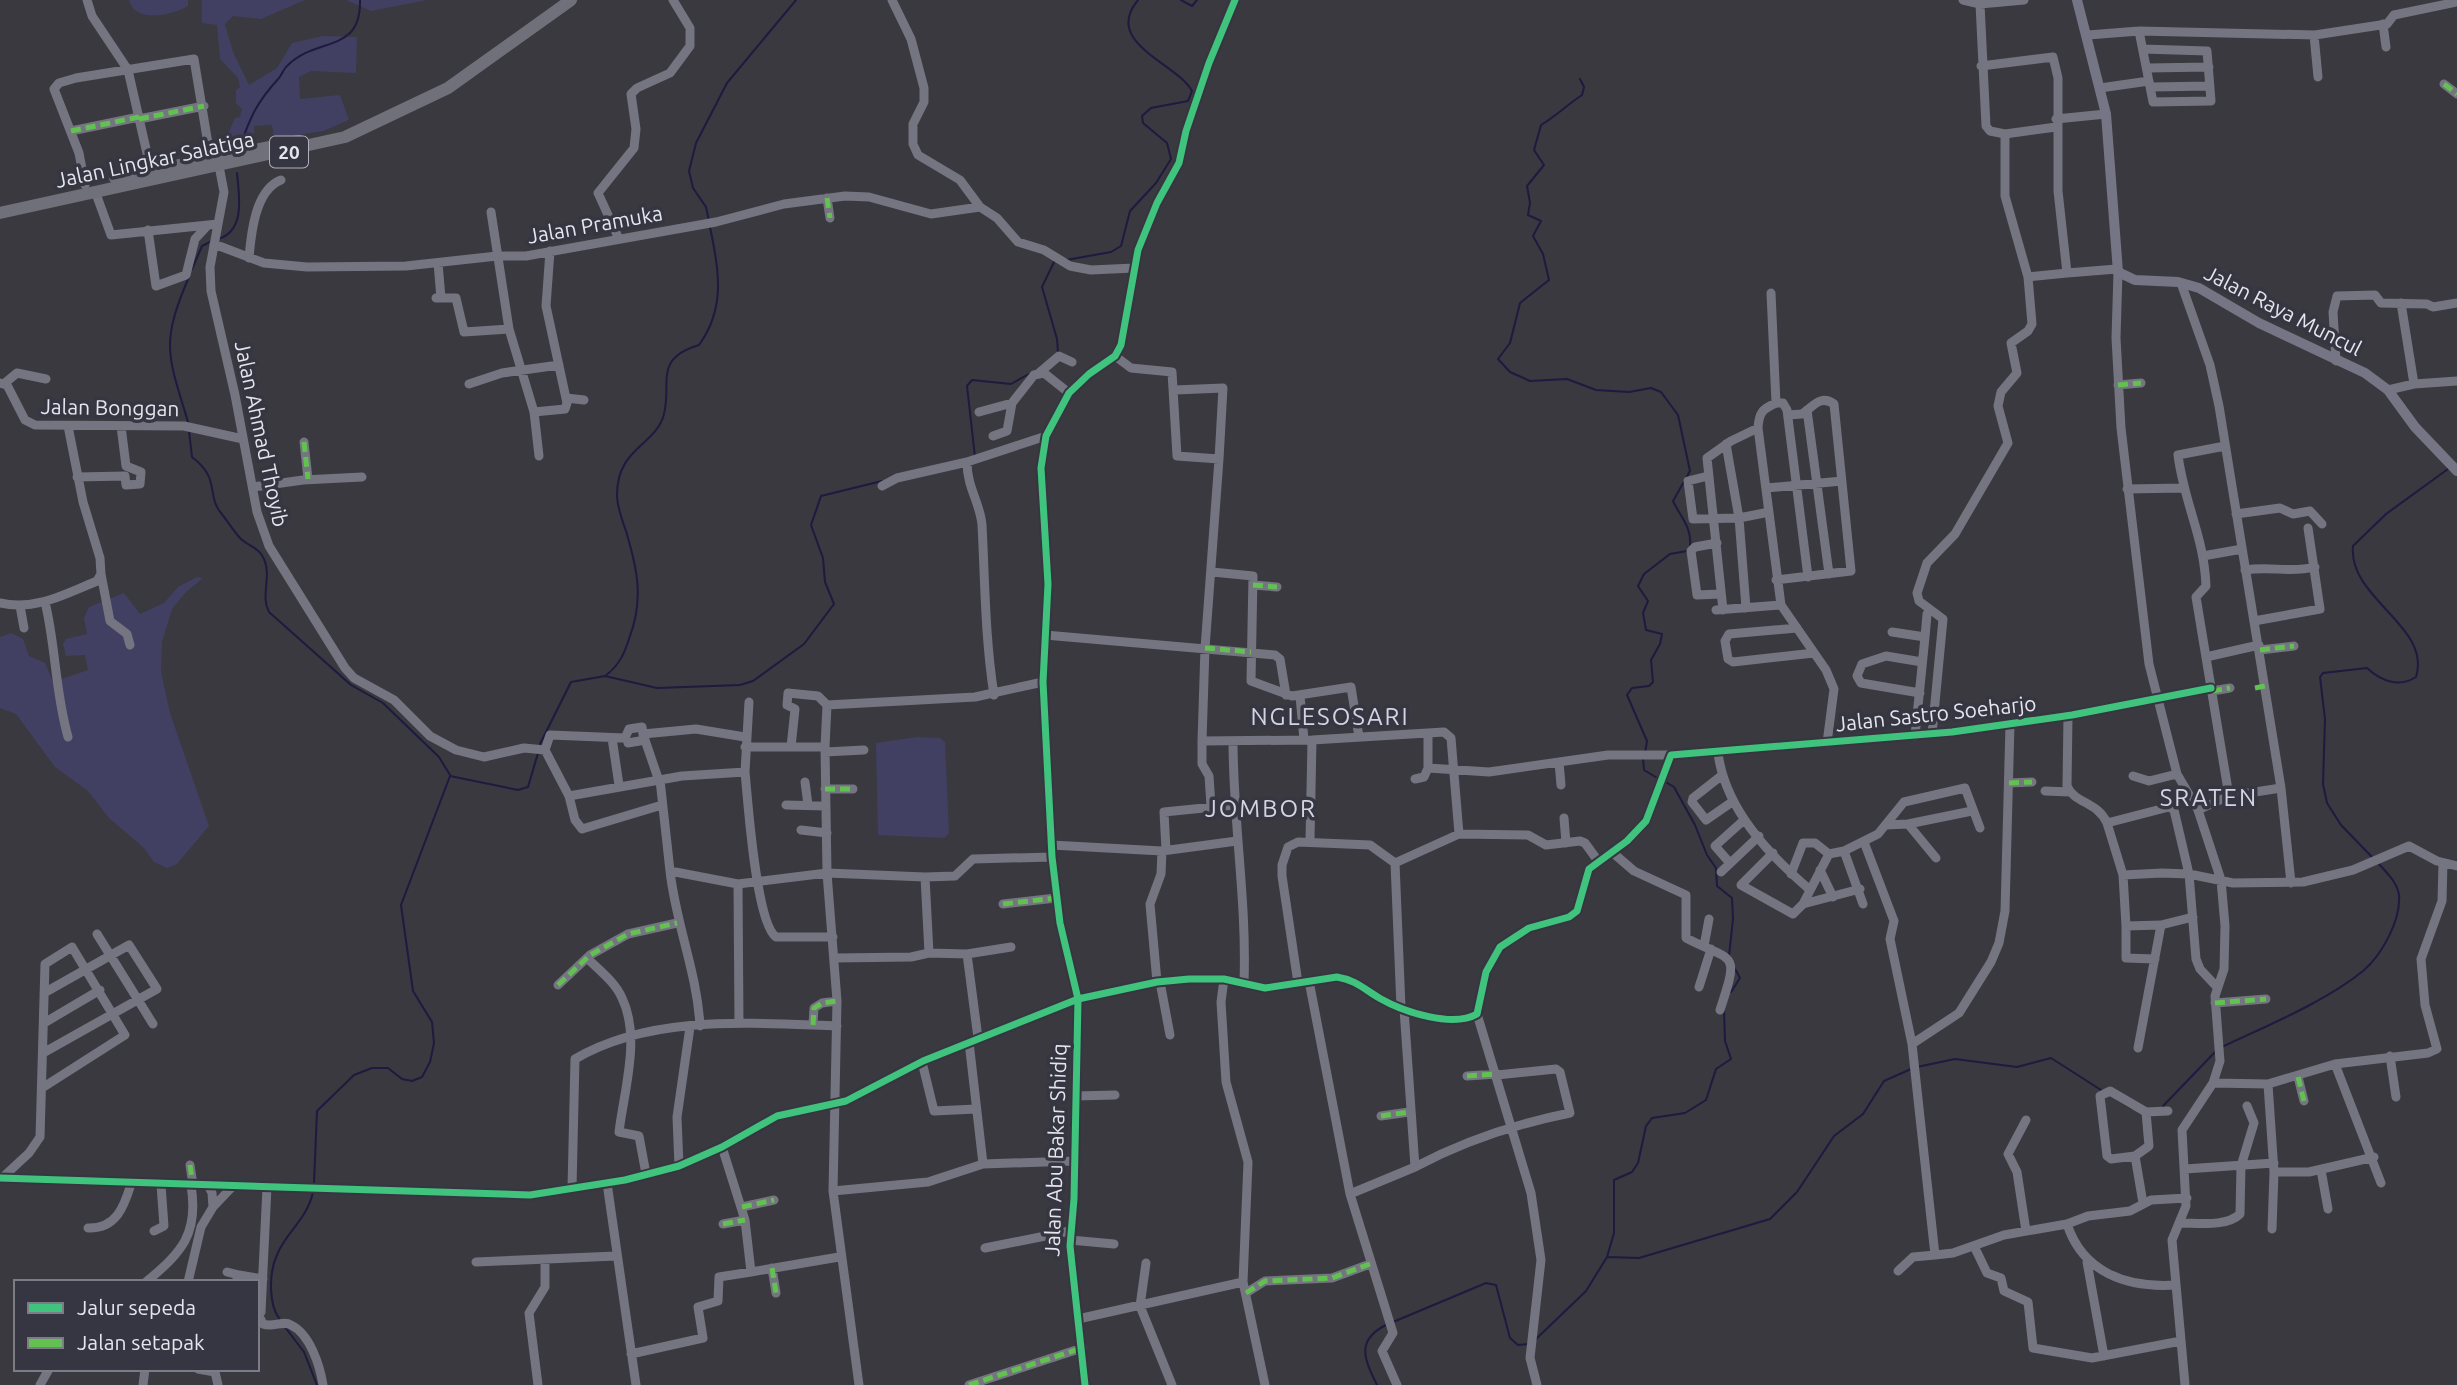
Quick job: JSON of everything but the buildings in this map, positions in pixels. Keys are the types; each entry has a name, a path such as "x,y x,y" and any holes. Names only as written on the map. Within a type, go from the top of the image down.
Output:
{"highway":[{"name":"Jalan Lingkar Salatiga","path":"464,73 558,0"},
{"name":"Jalan Lingkar Salatiga","path":"0,205 296,146 359,122 464,73 571,0"},
{"name":"Jalan Lingkar Salatiga","path":"0,213 151,171 214,164"}],"main road":[{"path":"2077,0 2106,114 2118,270"},
{"name":"Jalan Raya Muncul","path":"2118,270 2135,280 2181,283 2199,288 2259,323 2365,373 2388,390 2444,459 2457,471"}],"street":[{"path":"87,0 92,16 128,69 151,171"},
{"path":"619,239 597,194 634,148 636,129 631,94 637,88 670,73 690,47 690,28 673,0"},
{"path":"892,0 911,39 925,88 924,102 913,124 915,150 960,180 979,207 996,218 1018,242 1055,256 1070,266 1091,270 1134,268"},
{"path":"882,486 897,478 967,462 1046,436 1069,393 1089,374 1115,356 1125,332 1134,268 1145,232 1179,163 1186,131 1209,63 1235,0"},
{"path":"1963,0 1980,4 2024,0"},
{"path":"2404,0 2406,11"},
{"path":"2088,35 2139,31 2314,35 2383,24 2394,15 2406,11 2457,2"},
{"path":"1980,4 1981,66 1986,126 1990,131 2005,134 2106,114"},
{"path":"2383,24 2386,47"},
{"path":"2139,31 2155,104 2209,102 2207,50 2143,49"},
{"path":"2314,35 2318,77"},
{"path":"1981,66 2053,57 2058,78 2058,191 2067,273"},
{"name":"Jalan Ahmad Thoyib","path":"128,69 192,59 196,62 214,164 223,192 213,225 211,291 253,487 269,546 310,615 355,678 394,700 430,736 456,750 484,757 524,748 543,750"},
{"path":"2147,68 2209,67"},
{"path":"128,69 76,78 54,86 108,233 213,225"},
{"path":"2100,88 2150,84 2210,86"},
{"path":"2444,84 2457,94"},
{"path":"71,131 204,106"},
{"path":"1932,734 1943,620 1919,601 1919,583 1927,563 1955,534 2008,443 1998,406 2001,392 2017,373 2011,343 2028,331 2032,324 2028,277 2005,196 2005,134"},
{"path":"249,258 255,217 264,197 276,181 281,180"},
{"name":"Jalan Pramuka","path":"214,241 249,258 277,265 307,267 438,263 497,256 526,256 716,222 734,215 827,198 869,197 931,214 979,207"},
{"path":"827,198 830,218"},
{"path":"491,212 509,329 534,412 539,456"},
{"path":"148,230 156,286 186,275 195,239 213,225"},
{"path":"534,412 565,409 566,398 546,306 550,251"},
{"path":"438,263 438,298 457,300 464,332 509,329"},
{"path":"2028,277 2118,270 2115,305 2118,385 2127,489 2156,697 2177,775 2198,810 2221,880 2226,956 2224,969 2216,986 2215,1003 2220,1061 2213,1083 2182,1130 2187,1198 2181,1223 2172,1240 2185,1385"},
{"path":"2181,283 2210,365 2225,446 2259,648 2260,687 2281,789 2291,883"},
{"path":"1771,293 1776,403"},
{"path":"2336,361 2333,312 2337,296 2375,295 2381,303 2427,304 2437,307 2457,303"},
{"path":"2401,303 2414,384"},
{"path":"993,436 1008,431 1012,403 1020,389 1059,356 1072,362"},
{"path":"1115,356 1131,368 1172,372 1177,456 1219,459"},
{"path":"469,384 523,369 559,365"},
{"path":"3,383 17,373 46,379"},
{"path":"1039,373 1069,393"},
{"path":"2388,390 2414,384 2457,381"},
{"name":"Jalan Bonggan","path":"3,383 24,421 35,425 189,427 243,439"},
{"path":"2118,385 2141,383"},
{"path":"1175,390 1224,388 1205,648 1202,741 1202,764 1210,776 1212,806"},
{"path":"566,398 584,400"},
{"path":"1776,580 1808,577 1851,571 1834,404 1819,401 1811,403 1807,410 1829,574"},
{"path":"979,412 1012,403"},
{"path":"1808,577 1788,415 1786,405 1776,403 1764,408 1759,415 1758,428 1776,580 1781,605 1814,653 1833,689 1827,743"},
{"path":"1788,415 1807,410"},
{"path":"68,426 77,477 100,558 100,574 110,621 127,634 130,645"},
{"path":"77,477 125,471 121,426"},
{"path":"1758,428 1708,456 1721,594 1720,610 1781,605"},
{"name":"Jalan Abu Bakar Shidiq","path":"1046,436 1041,487 1048,584 1043,682 1056,898 1078,999 1070,1235 1085,1385"},
{"path":"304,442 308,480"},
{"path":"1726,444 1739,518 1746,608"},
{"path":"2225,446 2178,453 2182,488 2196,521 2203,556 2206,586 2196,597 2229,796"},
{"path":"967,462 967,483 982,527 986,631 994,695"},
{"path":"1708,476 1688,481 1691,515 1696,520 1739,518 1769,512"},
{"path":"253,487 362,477"},
{"path":"1766,488 1842,481"},
{"path":"2127,489 2182,488"},
{"path":"2236,514 2280,508 2293,514 2310,511 2322,524"},
{"path":"2254,621 2320,609 2308,528"},
{"path":"1717,543 1695,547 1691,551 1697,595 1721,594"},
{"path":"2203,556 2242,549"},
{"path":"2245,570 2272,567 2291,572 2315,567"},
{"path":"1212,572 1252,574 1251,681 1286,695 1300,696 1351,687 1359,737"},
{"path":"0,603 20,606 45,602 97,581 100,574"},
{"path":"1253,585 1277,587"},
{"path":"45,602 55,646 52,664 59,683 62,715 68,737"},
{"path":"20,606 24,628"},
{"path":"1915,736 1927,614"},
{"path":"1797,628 1729,635 1726,641 1728,659 1733,662 1814,653"},
{"path":"1892,632 1925,637"},
{"path":"1045,635 1251,652 1280,658 1286,695"},
{"path":"2206,656 2294,646"},
{"path":"1920,693 1861,683 1857,676 1862,664 1880,656 1922,662"},
{"path":"827,705 994,695 1043,682"},
{"name":"Jalan Sastro Soeharjo","path":"1428,768 1489,772 1608,755 1718,753 1915,736 2068,716 2156,697 2230,688"},
{"path":"791,747 795,708 786,705 788,692 818,696 827,705 827,873 837,1001 833,1191 839,1257 859,1385"},
{"path":"1300,696 1308,740 1310,841"},
{"path":"749,702 745,772 757,882 768,926 774,936 833,937"},
{"path":"2068,716 2066,783 2070,792"},
{"path":"1912,1044 1959,1013 1986,971 1999,943 2005,911 2010,724"},
{"path":"662,805 582,829 577,824 569,796 543,750 550,735 625,738 629,729 641,727 660,781 677,923 691,964 701,1026"},
{"path":"628,743 644,737 696,729 745,742 864,750"},
{"path":"1415,779 1424,777 1428,768 1428,733"},
{"path":"1202,741 1308,740 1449,733 1455,770 1459,834"},
{"path":"612,738 619,785"},
{"path":"1233,741 1234,805 1244,933 1244,982"},
{"path":"1718,753 1721,776 1732,802 1744,820 1791,874 1809,889"},
{"path":"1537,1385 1530,1350 1541,1260 1527,1171 1477,1014 1486,972 1500,947 1529,928 1577,911 1589,869 1643,826 1671,755"},
{"path":"1559,762 1561,785"},
{"path":"569,796 619,785 745,772"},
{"path":"2133,776 2149,781 2177,775"},
{"path":"1721,776 1693,798 1692,802 1706,820 1732,802"},
{"path":"805,782 807,805"},
{"path":"2009,783 2032,782"},
{"path":"825,789 853,789"},
{"path":"2198,810 2229,796 2281,789"},
{"path":"1773,853 1741,884 1789,913 1798,912 1829,854 1864,842 1886,825 1893,812 1905,802 1954,790 1967,790 1980,828"},
{"path":"2045,791 2070,792 2096,807 2107,823 2123,875 2126,958 2155,959"},
{"path":"786,805 826,806"},
{"path":"1170,1035 1159,982 1150,904 1161,874 1164,812 1234,805"},
{"path":"2107,823 2173,808 2189,874 2198,964 2216,986"},
{"path":"1886,825 1908,824 1972,811"},
{"path":"1564,818 1566,843"},
{"path":"1729,862 1715,846 1744,820"},
{"path":"1908,824 1936,858"},
{"path":"801,830 827,833"},
{"path":"1395,863 1459,834 1528,835 1543,844 1585,843 1598,860"},
{"path":"1721,872 1759,836"},
{"path":"1051,845 1164,850 1237,841"},
{"path":"1298,983 1282,865 1292,843 1310,841 1370,845 1395,863"},
{"path":"1864,842 1894,922 1890,939 1912,1044 1935,1255"},
{"path":"1791,874 1803,843 1815,843 1829,854"},
{"path":"2123,875 2189,874 2221,880 2291,883 2334,877 2409,846 2443,863 2457,866"},
{"path":"1844,851 1863,904"},
{"path":"1612,852 1633,871 1686,895 1686,938 1725,954 1730,964 1729,982 1720,1010"},
{"path":"670,871 738,884 827,873 955,876 974,859 1052,857"},
{"path":"1395,863 1402,1008 1415,1167"},
{"path":"2213,1083 2268,1084 2335,1064 2428,1053 2437,1049 2425,1005 2421,959 2442,901 2443,863"},
{"path":"1820,870 1833,897"},
{"path":"925,877 929,953"},
{"path":"738,884 739,1024"},
{"path":"1803,904 1860,890"},
{"path":"1003,904 1056,898"},
{"path":"2126,926 2161,925 2193,917"},
{"path":"1699,986 1707,947 1709,919"},
{"path":"558,985 587,958 628,934 677,923"},
{"path":"2138,1048 2161,925"},
{"path":"97,934 153,1024"},
{"path":"43,1053 157,988 130,945 44,993"},
{"path":"1,1178 38,1141 47,960 72,947 125,1032 124,1039 42,1088"},
{"path":"835,958 911,957 929,953 967,954 1011,947"},
{"path":"967,954 976,1109 983,1164"},
{"path":"587,958 622,997 631,1035 619,1133 639,1136 646,1174"},
{"path":"1224,979 1221,1002 1226,1082 1248,1162 1243,1282 1265,1385"},
{"path":"1,1178 522,1196 607,1183 679,1166 722,1147 786,1112 833,1105 874,1088 922,1062 1078,999 1159,982 1224,979 1265,988 1309,981 1349,979 1402,1008 1462,1020 1477,1014"},
{"path":"1309,981 1350,1194 1393,1334 1382,1351 1397,1385"},
{"path":"44,1023 100,990"},
{"path":"2215,1003 2266,999"},
{"path":"813,1025 814,1008 822,1003 837,1001"},
{"path":"572,1188 574,1060 593,1048 631,1035 701,1026 837,1026"},
{"path":"679,1166 677,1117 690,1027"},
{"path":"2390,1056 2396,1097"},
{"path":"922,1062 934,1111 976,1109"},
{"path":"2335,1064 2374,1157 2381,1183"},
{"path":"1350,1194 1415,1167 1449,1149 1511,1126 1570,1113 1560,1072 1554,1069 1467,1076"},
{"path":"2298,1077 2304,1101"},
{"path":"2268,1084 2274,1168 2272,1229"},
{"path":"2143,1111 2149,1146 2135,1156 2112,1159 2107,1156 2100,1097 2106,1092 2143,1111 2168,1111"},
{"path":"1076,1096 1115,1095"},
{"path":"2181,1223 2220,1222 2239,1216 2241,1166 2254,1125 2247,1106"},
{"path":"1381,1116 1409,1112"},
{"path":"2026,1120 2008,1153 2017,1172 2026,1231"},
{"path":"722,1147 745,1220 751,1272"},
{"path":"2135,1156 2143,1203"},
{"path":"2185,1169 2241,1166 2321,1170 2374,1157"},
{"path":"833,1191 928,1182 983,1164 1074,1161"},
{"path":"188,1280 195,1259 197,1226 190,1165"},
{"path":"2321,1170 2328,1209"},
{"path":"607,1183 636,1385"},
{"path":"88,1228 104,1226 116,1218 124,1207 131,1184"},
{"path":"154,1231 164,1226 161,1185"},
{"path":"208,1185 213,1207"},
{"path":"148,1280 177,1253 233,1186"},
{"path":"259,1309 267,1187"},
{"path":"1898,1271 1913,1257 1974,1246 2026,1231 2067,1224 2088,1216 2134,1210 2143,1203 2187,1198"},
{"path":"742,1208 774,1200"},
{"path":"723,1224 745,1220"},
{"path":"2067,1224 2076,1247 2087,1262 2104,1356"},
{"path":"985,1248 1070,1235 1114,1244"},
{"path":"1974,1246 1987,1273 2001,1278 2004,1291 2028,1302 2033,1348 2085,1358 2181,1341"},
{"path":"177,1253 195,1259"},
{"path":"476,1262 617,1256"},
{"path":"631,1354 702,1339 698,1307 718,1301 719,1278 839,1257"},
{"path":"538,1385 529,1313 545,1287 545,1259"},
{"path":"2087,1262 2138,1284 2175,1285"},
{"path":"1146,1263 1140,1306 1172,1385"},
{"path":"1246,1293 1265,1281 1332,1278 1370,1264"},
{"path":"772,1268 776,1293"},
{"path":"227,1272 237,1278 263,1279"},
{"path":"1078,1319 1243,1282"},
{"path":"259,1318 263,1324 273,1326 287,1323 300,1333 313,1351 323,1385"},
{"path":"969,1385 1082,1348"},
{"path":"215,1371 218,1385"}],"shaded area":[{"path":"129,0 188,0 188,6 164,14 146,15 133,8"},
{"path":"202,0 305,0 261,19 233,16 225,24 233,52 249,85 277,68 292,43 323,36 357,37 356,73 311,71 299,77 300,99 340,95 349,120 323,131 274,139 272,125 254,126 254,142 219,149 217,145 228,134 235,118 240,117 242,109 236,103 236,90 240,87 238,78 220,59 217,25 202,23"},
{"path":"346,0 427,0 371,11"},
{"path":"197,577 203,578 186,592 172,609 162,642 161,672 170,713 209,826 177,864 167,868 154,862 144,848 109,818 88,791 55,767 16,714 0,708 0,637 11,633 23,639 29,656 45,663 53,682 88,670 85,655 66,656 63,644 66,639 87,634 84,618 89,607 124,593 140,614 164,603 178,587"},
{"path":"917,737 940,738 945,742 949,833 944,838 878,835 876,743"}],"waterway":[{"path":"240,147 255,110 285,68 300,56 346,37 358,17 360,0"},
{"path":"709,221 706,207 693,188 689,171 696,143 727,83 796,0"},
{"path":"1066,260 1111,252 1121,246 1130,211 1156,183 1171,159 1167,143 1143,123 1142,116 1151,108 1188,101 1192,91 1184,81 1135,40 1129,28 1129,15 1138,0"},
{"path":"1181,0 1192,6 1197,0"},
{"path":"1580,79 1584,87 1582,95 1541,125 1534,150 1544,165 1527,186 1530,203 1528,215 1541,221 1533,236 1543,254 1549,280 1520,303 1510,343 1498,359 1510,372 1530,381 1567,379 1596,390 1629,392 1651,388 1661,392 1678,415 1690,471 1673,501 1688,528 1690,547"},
{"path":"218,239 227,235 237,220 237,173"},
{"path":"605,676 618,663 626,647 638,596 633,558 618,504 619,479 630,457 660,425 664,414 670,365 675,357 699,345 708,331 717,302 718,288 710,227"},
{"path":"192,269 202,246 212,241"},
{"path":"1054,262 1042,287 1057,339 1058,352"},
{"path":"188,422 170,350 174,318 189,277"},
{"path":"975,457 967,386 972,380 1011,384 1029,374"},
{"path":"189,431 192,457 207,473 217,506 238,536 260,552 264,559 269,612 351,685 383,703 439,757 450,775"},
{"path":"2372,857 2341,825 2327,803 2323,784 2325,719 2320,677 2323,673 2367,668 2390,682 2403,682 2416,677 2418,659 2412,642 2363,582 2355,565 2353,546 2386,514 2448,469"},
{"path":"540,744 571,682 605,676 657,688 740,685 753,681 804,644 834,604 825,582 823,558 811,525 821,496 882,481"},
{"path":"1645,753 1647,741 1627,695 1632,688 1649,686 1653,682 1651,660 1662,634 1646,630 1643,613 1648,601 1638,586 1644,574 1670,554 1687,551"},
{"path":"314,1183 317,1111 354,1075 372,1068 388,1068 402,1079 412,1081 422,1077 430,1062 434,1043 432,1022 413,991 401,905 450,776 518,790 528,787 538,753"},
{"path":"1643,758 1644,770 1659,779"},
{"path":"1664,781 1674,787 1695,825 1707,855 1716,868 1717,886 1732,898 1729,956"},
{"path":"2222,1047 2331,993 2363,971 2377,956 2389,936 2399,905 2396,886 2379,864"},
{"path":"1731,992 1740,978 1734,967"},
{"path":"1607,1257 1614,1233 1614,1180 1632,1172 1638,1163 1646,1126 1652,1118 1685,1113 1706,1100 1716,1069 1731,1059 1725,1041 1724,1010"},
{"path":"2163,1106 2217,1050"},
{"path":"1917,1067 1955,1059 2017,1067 2051,1058 2101,1090"},
{"path":"1535,1340 1586,1291 1607,1257 1639,1258 1770,1219 1797,1192 1834,1136 1863,1114 1884,1081 1911,1069"},
{"path":"2118,1100 2131,1108"},
{"path":"280,1320 272,1297 274,1262 306,1211 313,1192"},
{"path":"1393,1322 1486,1283 1496,1285 1510,1338 1518,1345 1528,1344"},
{"path":"1377,1385 1366,1359 1366,1344 1377,1330 1388,1324"},
{"path":"285,1327 304,1352 317,1385"}],"marked path":[{"path":"2444,84 2457,94"},
{"path":"139,119 204,106"},
{"path":"71,131 139,117"},
{"path":"827,198 830,218"},
{"path":"2118,385 2141,383"},
{"path":"304,442 308,479"},
{"path":"1253,585 1277,587"},
{"path":"2260,650 2294,646"},
{"path":"1205,648 1251,652"},
{"path":"2255,688 2265,686"},
{"path":"2212,691 2230,688"},
{"path":"2009,783 2032,782"},
{"path":"825,789 853,789"},
{"path":"1003,904 1056,898"},
{"path":"558,985 590,955 628,934 677,923"},
{"path":"2215,1003 2266,999"},
{"path":"813,1025 814,1008 822,1003 837,1001"},
{"path":"1467,1076 1497,1074"},
{"path":"2298,1077 2304,1101"},
{"path":"1381,1116 1409,1112"},
{"path":"190,1165 193,1185"},
{"path":"742,1207 774,1200"},
{"path":"723,1224 745,1220"},
{"path":"1246,1293 1265,1281 1332,1278 1370,1264"},
{"path":"772,1268 776,1293"},
{"path":"969,1385 1082,1348"}],"cycle path":[{"path":"1085,1385 1070,1246 1074,1199 1078,999 1060,923 1052,857 1043,682 1048,584 1041,468 1046,436 1069,393 1089,374 1115,356 1121,345 1138,250 1157,203 1179,163 1186,131 1209,63 1235,0"},
{"path":"0,1178 530,1195 625,1180 679,1166 722,1147 777,1116 846,1101 923,1061 1078,999 1157,982 1224,979 1265,988 1337,977 1415,1013 1442,1019 1467,1018 1477,1014 1486,972 1500,947 1529,928 1569,917 1577,911 1589,869 1627,841 1646,821 1671,755 1952,732 2072,715 2211,688"}],"district":[{"name":"NGLESOSARI","path":"1330,717"},
{"name":"SRATEN","path":"2209,798"},
{"name":"JOMBOR","path":"1261,809"}]}
